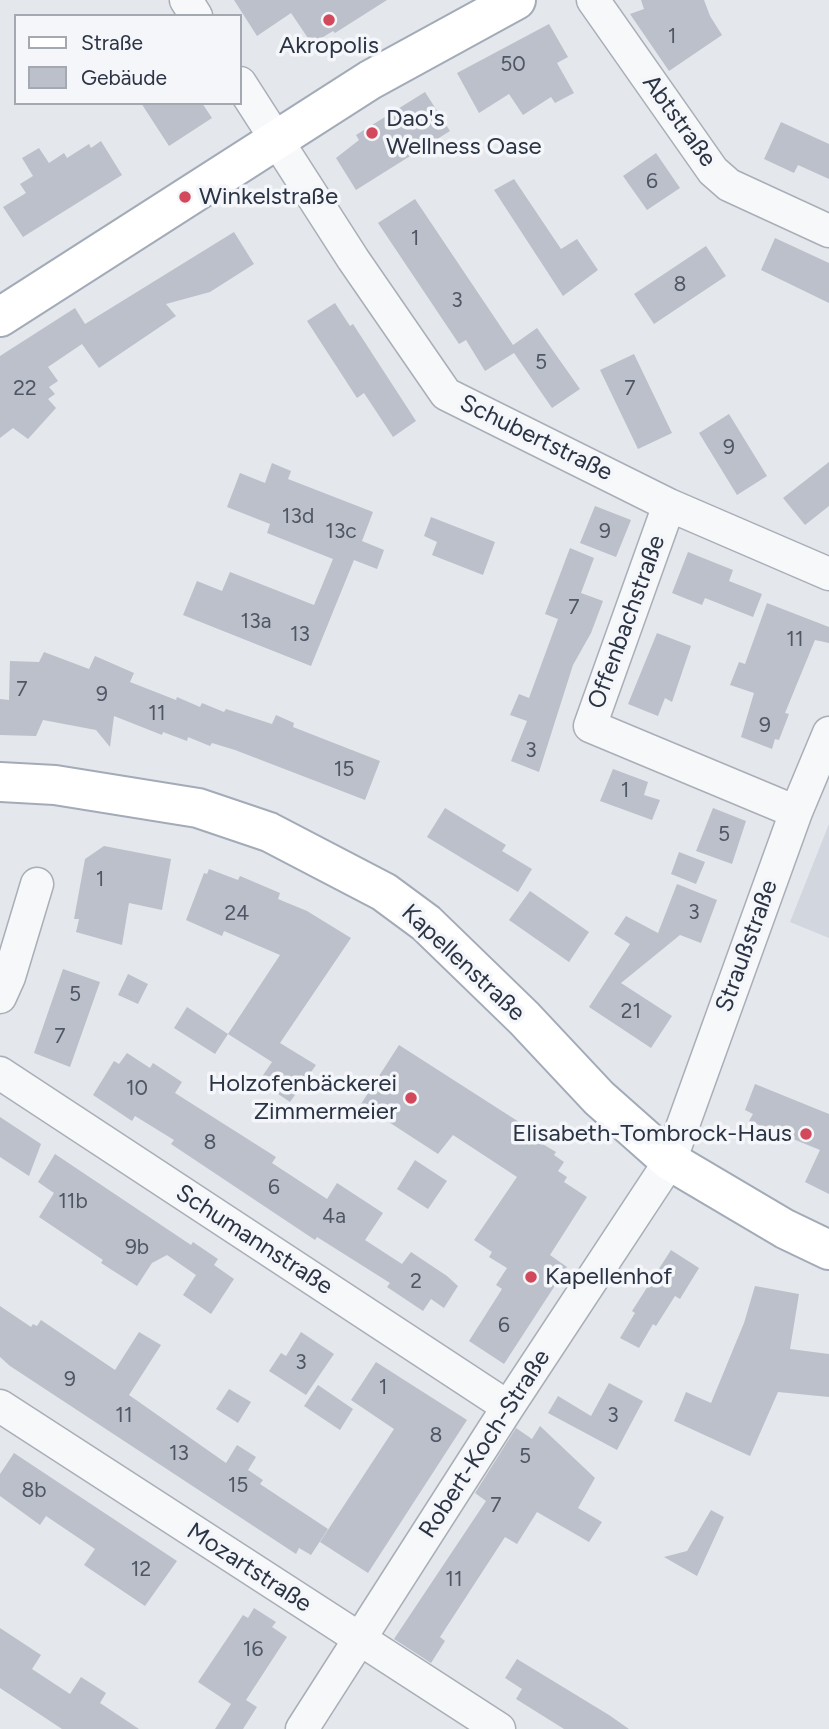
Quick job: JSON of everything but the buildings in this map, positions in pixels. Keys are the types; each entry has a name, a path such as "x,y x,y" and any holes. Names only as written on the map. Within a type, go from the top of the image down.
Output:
{"main road":[{"path":"0,317 370,80 516,0"},
{"name":"Kapellenstraße","path":"0,782 55,785 198,808 269,832 384,892 426,923 524,1018 599,1098 670,1161 785,1229 829,1250"}],"street":[{"name":"Abtstraße","path":"593,0 713,170 729,185 829,231"},
{"path":"242,86 276,138"},
{"name":"Schubertstraße","path":"276,138 446,394 669,505 829,574"},
{"name":"Offenbachstraße","path":"669,505 590,726 796,812"},
{"name":"Straußstraße","path":"670,1161 796,812 829,735"},
{"path":"0,997 9,977 37,884"},
{"name":"Schumannstraße","path":"0,1073 508,1407"},
{"name":"Robert-Koch-Straße","path":"302,1729 508,1407 670,1161"},
{"name":"Mozartstraße","path":"0,1405 360,1642 499,1729"}],"shaded area":[{"path":"829,824 829,938 790,922"}],"place":[{"name":"Akropolis","path":"329,20"},
{"name":"Dao's Wellness Oase","path":"372,133"},
{"name":"Winkelstraße","path":"185,197"},
{"name":"Holzofenbäckerei Zimmermeier","path":"411,1098"},
{"name":"Elisabeth-Tombrock-Haus","path":"806,1134"},
{"name":"Kapellenhof","path":"531,1277"}]}
